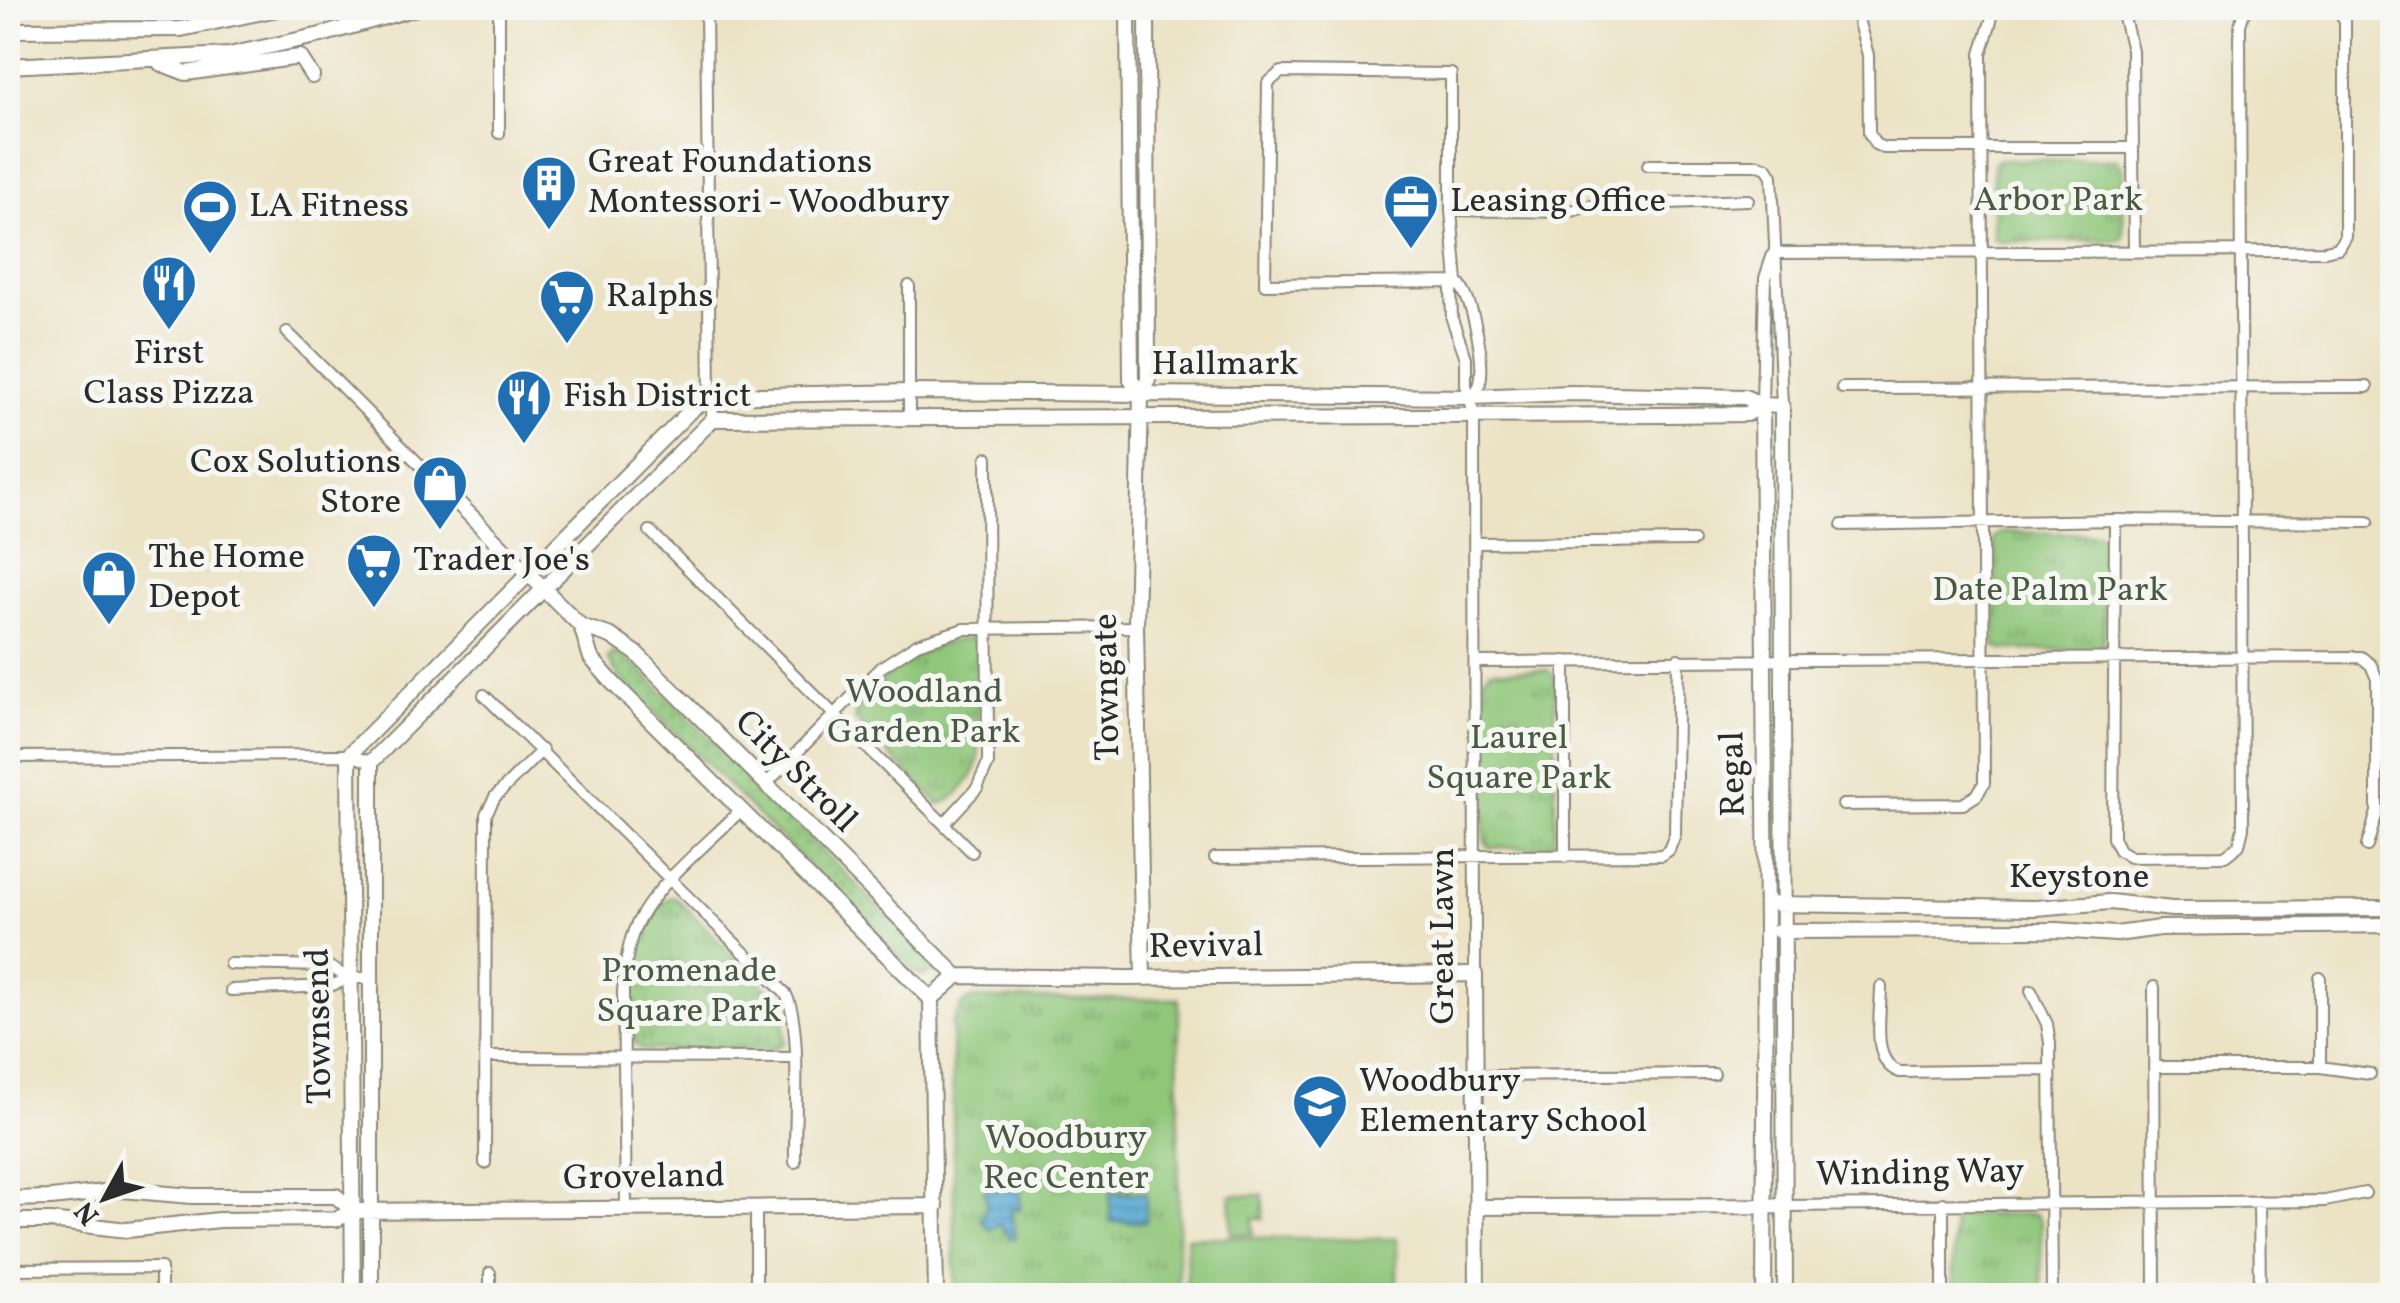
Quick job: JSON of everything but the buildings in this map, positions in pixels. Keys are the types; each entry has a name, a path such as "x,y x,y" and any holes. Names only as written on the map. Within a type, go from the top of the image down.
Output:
{"street":[{"path":"8,30 180,29 282,8"},
{"path":"8,66 229,56 416,8"},
{"path":"499,133 500,8"},
{"path":"8,757 348,755 371,762 720,418 710,396 706,8"},
{"name":"Towngate","path":"1128,8 1130,380 1141,394"},
{"name":"Towngate","path":"1142,978 1136,628 1139,418 1141,394 1148,380 1146,8"},
{"path":"2114,520 2114,838 2119,850 2136,857 2230,854 2239,845 2243,828 2240,25 2242,14 2249,8"},
{"path":"1774,253 2338,248 2345,236 2345,20 2336,8"},
{"path":"2124,18 2132,50 2134,252"},
{"path":"1843,805 1963,804 1977,795 1984,784 1982,54 1991,21"},
{"path":"1859,22 1868,55 1868,126 1875,144 1896,151 2132,148"},
{"path":"154,61 186,73 300,57 312,76"},
{"path":"1472,397 1466,385 1466,358 1452,319 1451,290 1456,282 1451,210 1451,74 1281,72 1268,83 1266,284 1456,282 1464,289 1478,334 1480,383 1472,397"},
{"name":"Regal","path":"1648,166 1749,164 1767,168 1772,176 1782,406 1785,1296"},
{"path":"1451,210 1568,212 1589,206 1748,200"},
{"name":"Regal","path":"1764,1296 1762,405 1765,278 1774,253"},
{"path":"909,416 910,286"},
{"name":"City Stroll","path":"286,332 581,626 591,658 932,999"},
{"path":"1842,388 2366,387"},
{"name":"Hallmark","path":"710,396 908,392 1472,397 1572,393 1746,397 1762,405 1782,406"},
{"path":"348,755 691,410 710,396"},
{"name":"Great Lawn","path":"1472,397 1477,1296"},
{"name":"Hallmark","path":"720,418 1747,414 1762,405"},
{"path":"944,824 978,788 988,763 987,458"},
{"path":"1842,525 2114,520 2368,522"},
{"path":"650,531 972,852"},
{"path":"1474,543 1693,541"},
{"name":"City Stroll","path":"581,626 611,636 636,653 956,976"},
{"path":"766,784 880,668 902,651 948,633 988,628 1136,628"},
{"path":"1474,662 2361,657 2371,665 2377,679 2377,812 2367,846"},
{"path":"1214,858 1655,857 1670,850 1675,834 1678,658"},
{"path":"1564,661 1565,857"},
{"path":"484,695 785,993 793,1018 794,1162"},
{"path":"485,1163 486,814 495,798 542,750"},
{"name":"Townsend","path":"348,755 352,1296"},
{"name":"Townsend","path":"371,762 371,1296"},
{"path":"626,1206 624,991 629,946 640,917 741,810"},
{"name":"Keystone","path":"1766,904 2035,908 2110,902 2172,910 2392,908"},
{"name":"Keystone","path":"1766,931 2058,930 2116,934 2160,928 2392,925"},
{"path":"230,964 328,966 349,978"},
{"name":"Revival","path":"956,976 1475,974"},
{"path":"936,1296 932,999 956,976"},
{"path":"230,990 330,986 349,978 371,978"},
{"path":"2320,978 2320,1067"},
{"path":"1881,986 1881,1056 1892,1070 2051,1070"},
{"path":"2154,987 2155,1296"},
{"path":"2031,991 2047,1024 2051,1070 2052,1296"},
{"path":"484,1057 794,1058"},
{"path":"2154,1067 2320,1067 2370,1074"},
{"path":"1475,1076 1714,1074"},
{"name":"Groveland","path":"8,1199 122,1190 192,1196 336,1196 353,1211"},
{"name":"Winding Way","path":"1476,1207 2325,1201 2365,1193"},
{"path":"1942,1202 1943,1296"},
{"path":"2260,1202 2260,1296"},
{"path":"756,1206 756,1296"},
{"name":"Groveland","path":"8,1222 50,1221 127,1230 219,1220 336,1219 353,1211 936,1206"},
{"path":"8,1269 161,1268 161,1296"},
{"path":"490,1273 490,1296"}],"green space":[{"name":"Arbor Park","path":"2117,159 2124,170 2121,240 2001,242 1993,238 1993,166 1997,160"},
{"name":"Date Palm Park","path":"2006,532 2100,534 2104,644 2097,650 2003,650 1995,646 1993,540"},
{"name":"Woodland Garden Park","path":"971,638 979,646 979,761 964,787 939,804 856,721 855,709 906,661 936,646"},
{"path":"614,652 639,668 915,943 932,965 932,972 917,974 619,677 608,658"},
{"name":"Laurel Square Park","path":"1491,670 1548,670 1555,678 1555,841 1547,847 1490,848 1484,839 1483,678"},
{"name":"Promenade Square Park","path":"674,896 777,999 784,1013 785,1042 773,1049 643,1050 634,1043 630,1007 634,962 649,921"},
{"name":"Woodbury Rec Center","path":"971,999 1179,999 1178,1295 955,1295 952,1024 961,1006"},
{"path":"1231,1195 1263,1195 1263,1218 1253,1219 1253,1234 1231,1234"},
{"path":"2036,1214 2041,1222 2042,1295 1953,1296 1953,1220 1958,1215"},
{"path":"1187,1237 1397,1239 1397,1295 1186,1295"}],"water":[{"path":"1020,1185 1020,1209 1011,1210 1015,1238 1009,1237 999,1224 990,1230 981,1220 987,1204 984,1190"},
{"path":"1110,1193 1146,1193 1146,1222 1110,1222"}],"place":[{"name":"Great Foundations Montessori - Woodbury","path":"549,232"},
{"name":"Leasing Office","path":"1411,251"},
{"name":"LA Fitness","path":"210,256"},
{"name":"First Class Pizza","path":"169,332"},
{"name":"Ralphs","path":"567,346"},
{"name":"Fish District","path":"524,446"},
{"name":"Cox Solutions Store","path":"440,532"},
{"name":"Trader Joe's","path":"374,610"},
{"name":"The Home Depot","path":"109,627"},
{"name":"Woodbury Elementary School","path":"1320,1151"}]}
